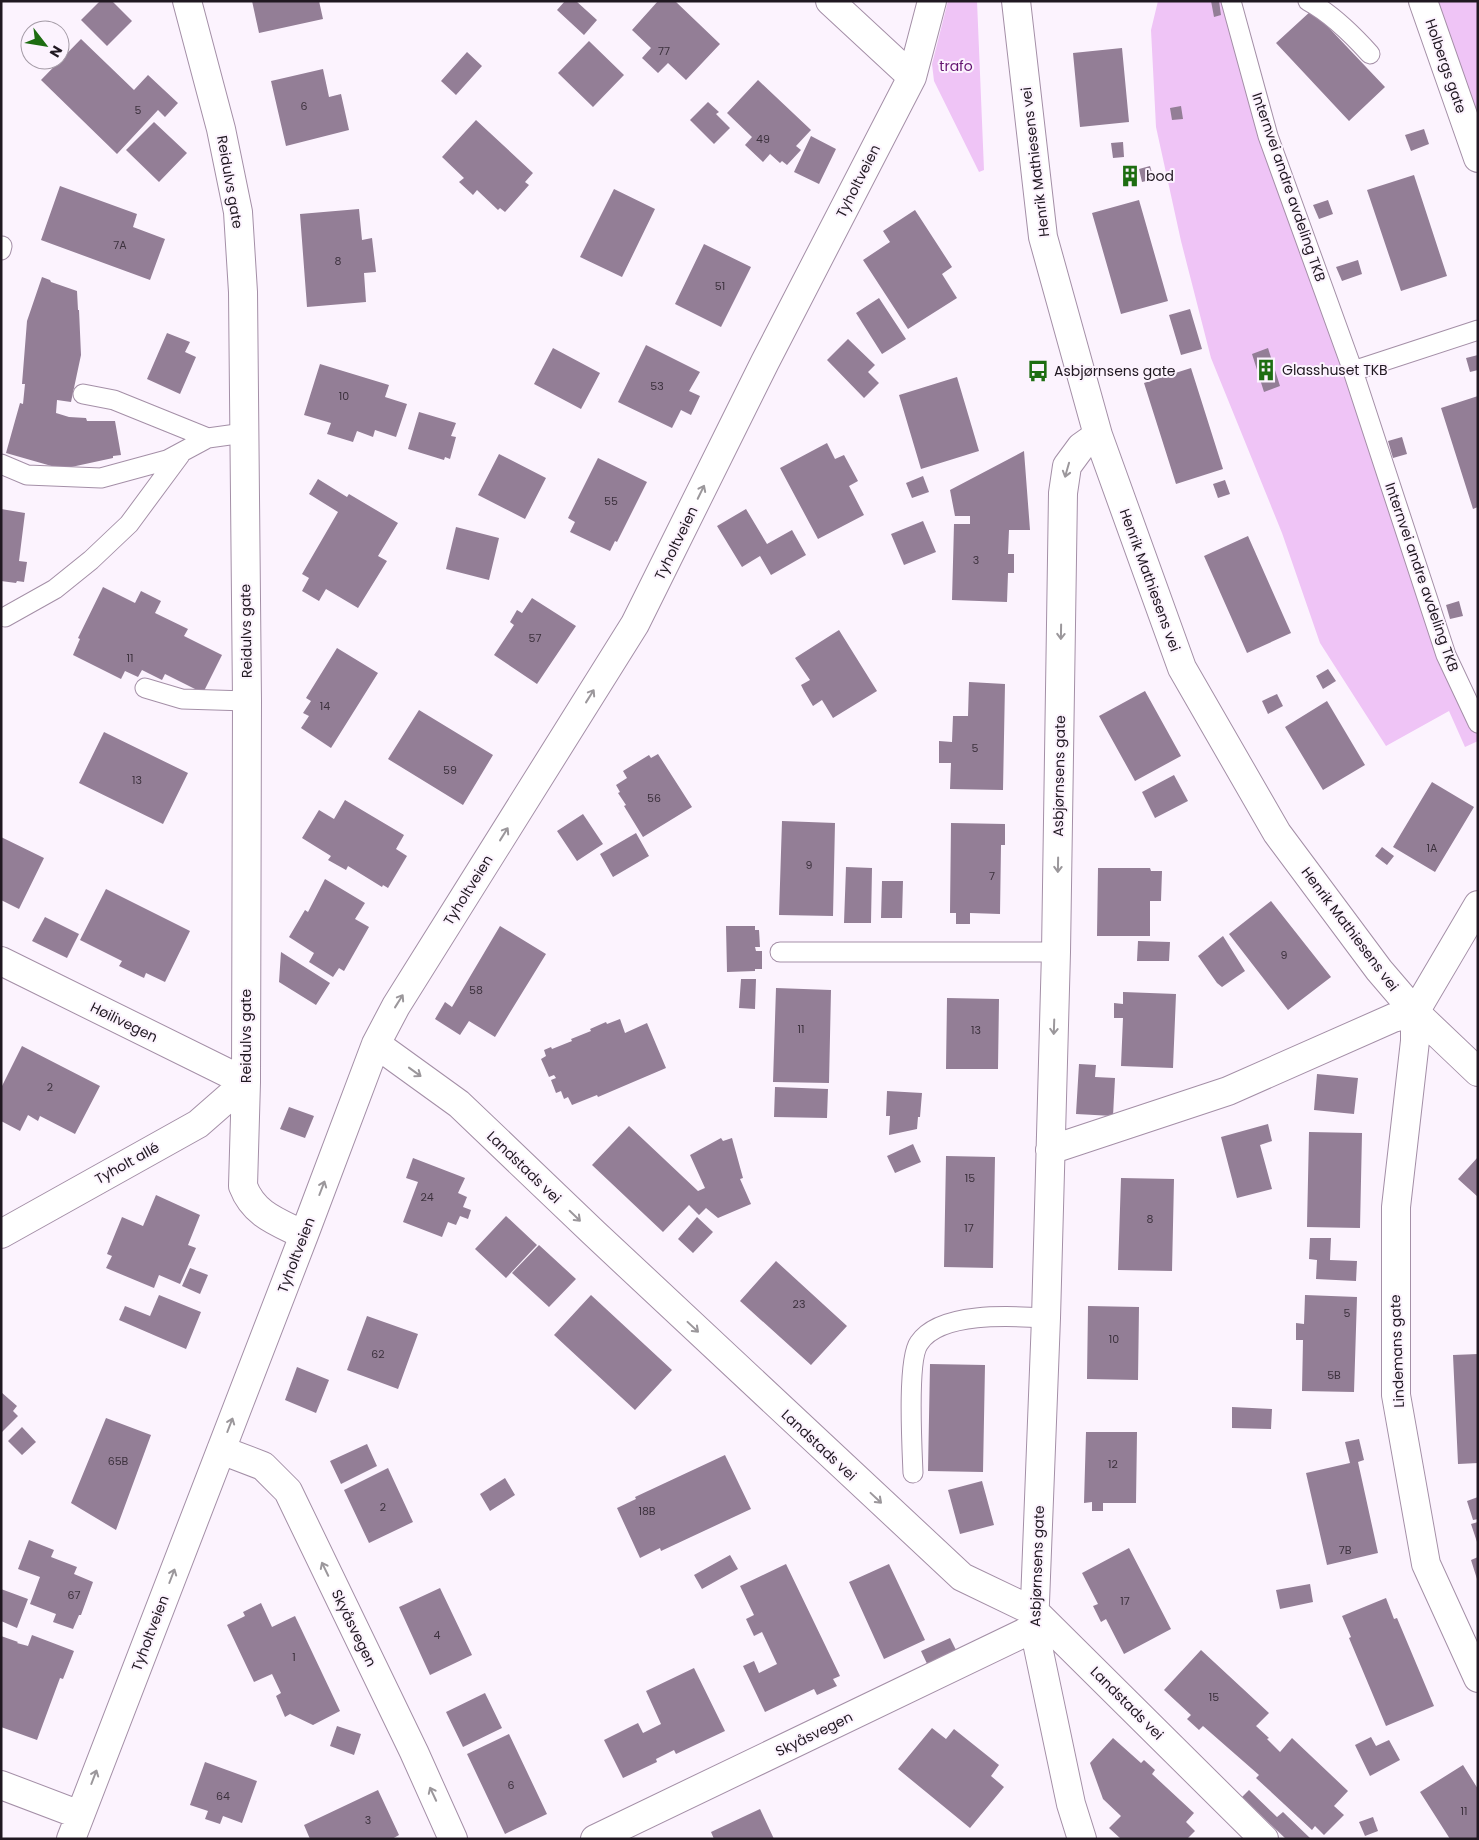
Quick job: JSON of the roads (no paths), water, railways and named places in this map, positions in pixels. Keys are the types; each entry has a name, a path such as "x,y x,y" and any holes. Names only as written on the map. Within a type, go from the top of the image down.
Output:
{"street":[{"name":"Reidulvs gate","path":"187,1 221,129 238,212 243,292 247,701 246,1082 243,1186 248,1199 260,1212 304,1235"},
{"path":"830,1 912,77"},
{"name":"Tyholtveien","path":"1,1786 75,1827 376,1044 396,1006 636,624 765,362 912,77 932,1"},
{"name":"Henrik Mathiesens vei","path":"1016,1 1043,236 1098,435 1182,668 1277,833 1380,970 1415,1012 1478,1072"},
{"name":"Holbergs gate","path":"1423,1 1478,158"},
{"name":"Asbjørnsens gate","path":"1082,1839 1071,1804 1034,1620 1046,1318 1056,952 1063,493 1067,466 1081,447 1098,435"},
{"path":"1050,1150 1228,1091 1392,1018 1415,1012 1478,906"},
{"name":"Høilivegen","path":"1,961 246,1082"},
{"name":"Lindemans gate","path":"1415,1012 1415,1041 1396,1207 1396,1395 1426,1564 1478,1678"},
{"name":"Landstads vei","path":"376,1044 459,1104 601,1240 962,1577 1034,1620 1264,1839"},
{"name":"Tyholt allé","path":"1,1234 198,1124 246,1082"},
{"name":"Skyåsvegen","path":"221,1450 263,1466 288,1491 454,1839"},
{"name":"Skyåsvegen","path":"595,1839 1034,1620"}],"lane":[{"name":"Internvei andre avdeling TKB","path":"1231,1 1268,136 1353,371 1446,655 1478,723"},
{"path":"1308,1 1319,7 1352,34 1370,54"},
{"path":"1353,371 1478,330"},
{"path":"83,394 114,400 208,438"},
{"path":"1,464 27,475 101,478 168,460 208,438 244,433"},
{"path":"6,617 55,589 91,560 129,524 182,452"},
{"path":"145,688 182,699 247,701"},
{"path":"780,952 1056,952"},
{"path":"912,1473 911,1418 913,1364 918,1343 933,1330 952,1322 974,1318 1046,1318"}],"place":[{"name":"bod","path":"1130,176"},
{"name":"Glasshuset TKB","path":"1266,370"},
{"name":"Asbjørnsens gate","path":"1038,371"}],"park label":[{"name":"trafo","path":"956,66"}]}
